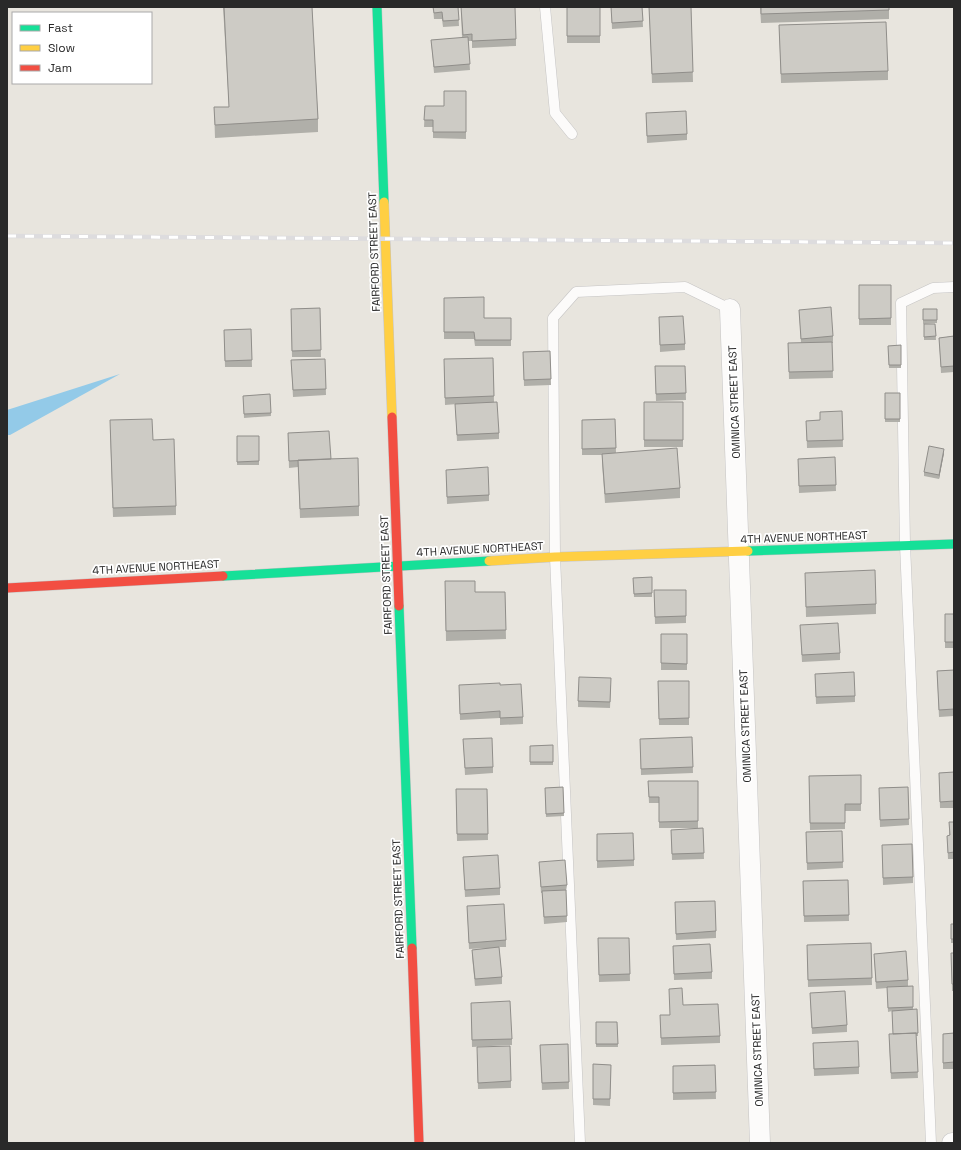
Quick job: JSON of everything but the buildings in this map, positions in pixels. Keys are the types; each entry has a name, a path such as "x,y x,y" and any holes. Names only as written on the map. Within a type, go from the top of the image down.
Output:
{"street":[{"name":"FAIRFORD STREET EAST","path":"377,7 418,1143"},
{"name":"OMINICA STREET EAST","path":"730,309 760,1143"},
{"name":"4TH AVENUE NORTHEAST","path":"7,588 555,557 954,544"}],"lane":[{"path":"545,7 555,112 572,134"},
{"path":"580,1143 555,557 553,318 576,292 685,287 730,309"},
{"path":"931,1143 905,546 901,303 933,288 954,287"}],"water":[{"path":"120,374 10,435 7,435 7,410"}],"railway":[{"path":"7,236 954,243"}],"traffic: fast":[{"path":"377,7 384,202"},
{"path":"748,551 954,544"},
{"path":"223,576 489,561"},
{"path":"399,606 412,948"}],"traffic: slow":[{"path":"384,202 392,417"},
{"path":"489,561 555,557 748,551"}],"traffic: jam":[{"path":"392,417 399,606"},
{"path":"7,588 223,576"},
{"path":"412,948 419,1143"}]}
